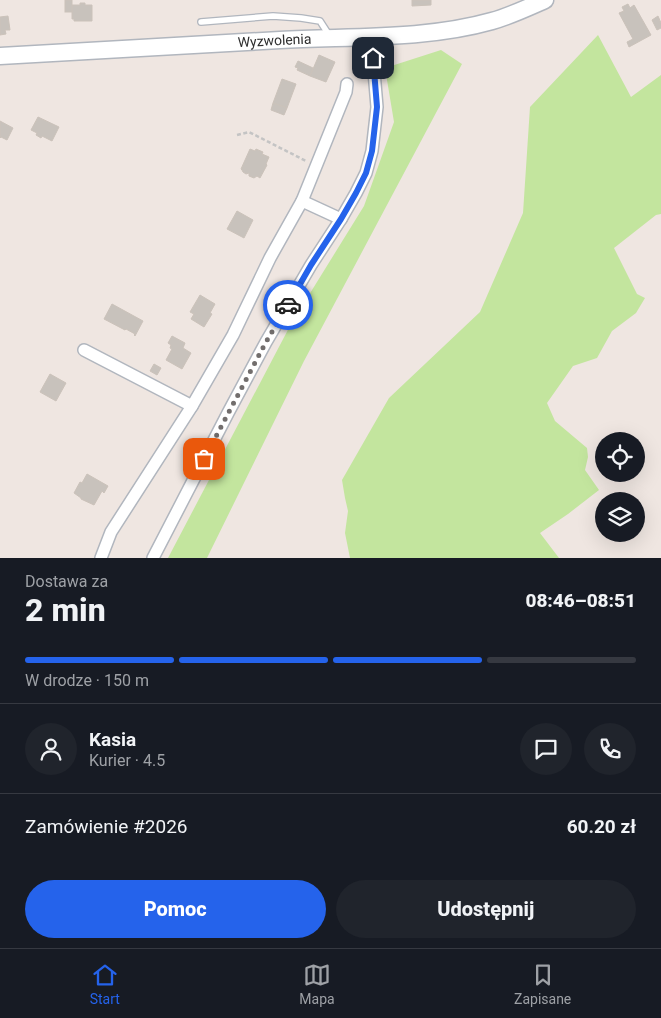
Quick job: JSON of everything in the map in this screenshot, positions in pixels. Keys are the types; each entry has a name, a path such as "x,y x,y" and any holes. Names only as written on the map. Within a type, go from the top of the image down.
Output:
{"street":[{"name":"Wyzwolenia","path":"0,56 431,32 492,21 545,0"},
{"path":"153,558 266,342 311,265 341,219 366,173 372,151 377,107 371,36"},
{"path":"101,558 110,532 192,406 232,335 270,258 302,201 348,84"},
{"path":"302,201 341,219"},
{"path":"84,350 192,406"}],"lane":[{"path":"201,22 273,16 301,18 320,21 331,38"}],"path":[{"path":"237,135 249,132 316,166"}],"green space":[{"path":"598,35 631,97 661,75 661,214 656,215 614,248 637,294 645,298 636,313 612,331 597,358 573,366 547,403 555,421 587,448 588,457 585,470 599,490 540,533 559,558 350,558 345,533 348,511 342,480 389,398 480,312 523,213 530,107"},
{"path":"441,50 462,64 304,361 207,558 168,558 291,324 364,206 394,122 385,68"}],"building":[{"path":"65,0 72,0 72,12 65,12"},
{"path":"412,0 431,0 431,5 412,6"},
{"path":"80,3 92,5 92,21 74,21 72,19 72,5 80,5"},
{"path":"628,4 630,8 634,5 651,35 629,47 627,42 633,39 619,13 624,11 622,7"},
{"path":"8,16 10,30 5,30 6,34 0,35 0,17"},
{"path":"658,16 661,28 657,30 652,20"},
{"path":"319,55 335,62 326,82 310,76"},
{"path":"298,61 313,68 310,76 297,70 298,68 295,67"},
{"path":"282,79 296,84 287,108 273,103"},
{"path":"273,103 287,108 284,115 271,110"},
{"path":"38,117 59,127 52,141 42,136 41,138 31,130"},
{"path":"0,121 13,128 7,140 0,138"},
{"path":"250,149 255,151 256,149 269,157 260,178 249,176 249,173 246,174 241,169"},
{"path":"237,211 253,220 244,238 227,229"},
{"path":"200,295 215,304 210,313 212,314 204,327 191,319 194,314 190,312"},
{"path":"112,304 143,321 135,336 135,334 126,329 104,319"},
{"path":"172,336 185,343 183,348 191,353 182,369 166,360 172,349 168,343"},
{"path":"154,364 161,368 157,375 150,371"},
{"path":"50,374 66,383 56,401 40,392"},
{"path":"87,474 108,486 104,493 102,491 94,505 81,499 74,493"}],"way so far":[{"path":"204,459 266,342 288,305"}],"route":[{"path":"288,305 341,219 366,173 372,151 377,107 373,58"}]}
